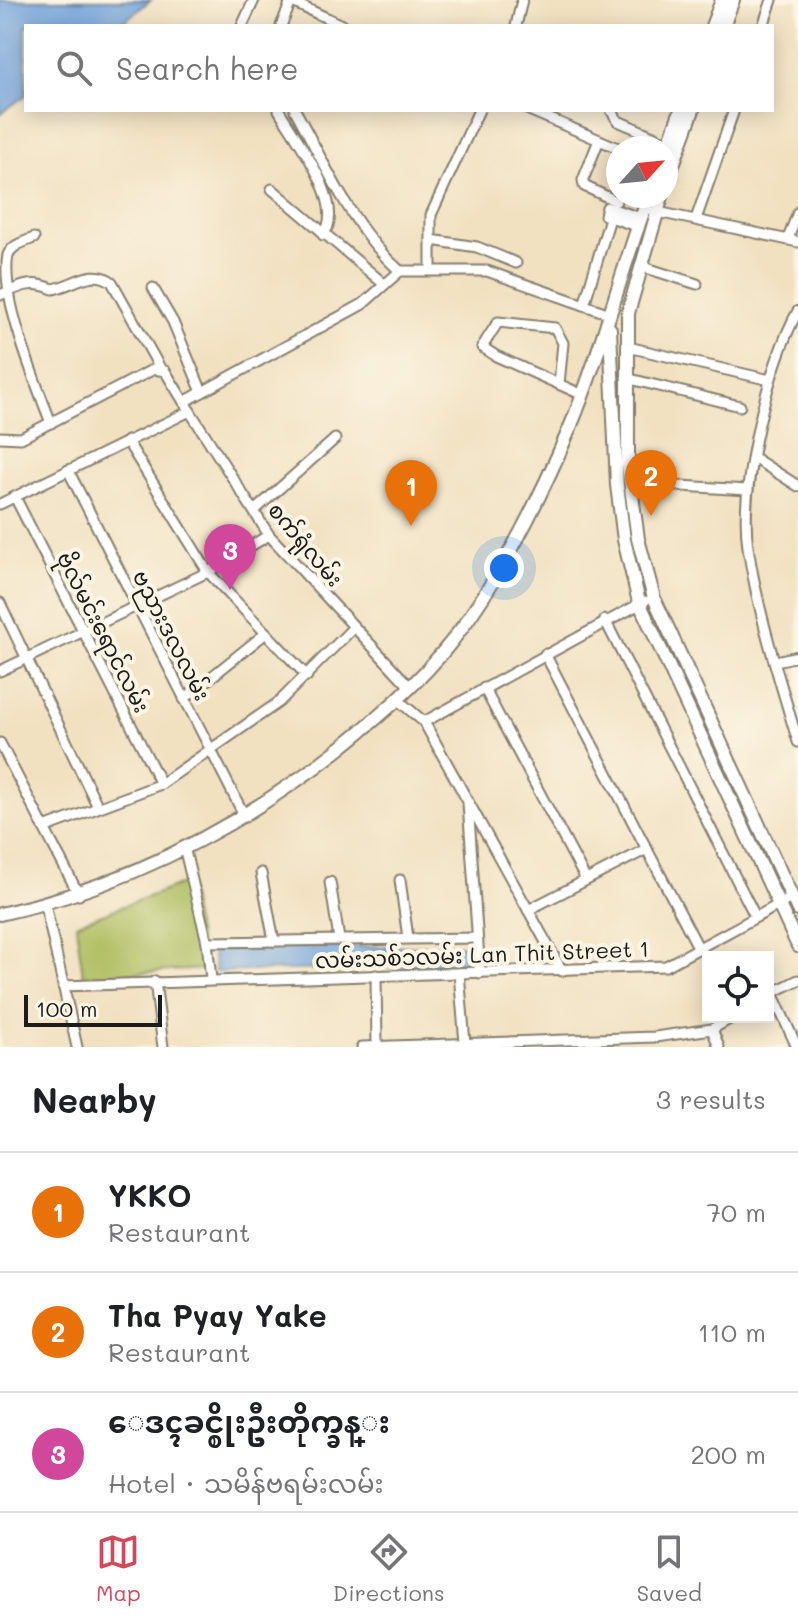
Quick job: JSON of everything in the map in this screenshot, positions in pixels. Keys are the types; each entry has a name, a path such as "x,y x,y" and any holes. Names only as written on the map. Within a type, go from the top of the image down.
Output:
{"main road":[{"path":"713,24 722,0"},
{"path":"724,24 733,0"},
{"path":"672,136 680,112"},
{"path":"678,151 692,112"},
{"path":"646,212 640,266 628,313 626,378 630,483 638,539 654,598 795,904"},
{"path":"0,914 79,895 185,851 245,817 305,776 411,688 451,642 528,519 570,429 646,212"},
{"path":"611,311 628,313"},
{"path":"611,311 613,432 624,540 639,602 797,940"}],"street":[{"path":"243,24 254,0"},
{"path":"516,24 522,0"},
{"path":"764,24 772,0"},
{"path":"282,24 290,1 340,24"},
{"path":"280,112 331,202 329,228 323,235"},
{"path":"296,112 363,231 380,254 400,271"},
{"path":"431,270 431,215 478,112"},
{"path":"534,112 606,143"},
{"path":"612,112 618,121 647,136"},
{"path":"696,219 733,112"},
{"path":"599,140 584,186 606,201"},
{"path":"272,189 384,284"},
{"path":"584,305 613,208"},
{"path":"625,208 696,219 793,240 798,212"},
{"path":"34,238 8,253 1,294 51,423"},
{"path":"431,240 477,247 516,263"},
{"path":"640,266 697,284"},
{"path":"184,402 363,304 400,271 487,271 584,305 611,311"},
{"name":"စက်ရုံလမ်း","path":"1,294 36,282 53,289 95,274 112,282 160,368 269,535 411,688"},
{"path":"153,288 173,322 202,392"},
{"path":"798,311 784,335 770,380 748,490 747,546 776,661 794,715 798,742"},
{"path":"559,384 563,343 555,328 498,322 483,341 482,347 496,356 583,395"},
{"path":"628,347 770,380"},
{"path":"0,437 21,438 160,368"},
{"path":"626,378 740,406"},
{"path":"0,504 190,411"},
{"path":"254,511 335,439"},
{"path":"127,441 208,572 307,676"},
{"path":"754,458 798,486"},
{"name":"ဗညားဒလလမ်း","path":"68,470 245,817"},
{"path":"630,483 748,490"},
{"name":"ဗိုလ်မင်းရောင်လမ်း","path":"15,497 161,784"},
{"path":"0,671 208,572 269,535"},
{"path":"424,722 605,620 639,602 654,598"},
{"path":"0,603 98,807"},
{"path":"605,620 755,916"},
{"path":"44,828 161,784 245,728 307,676 354,627"},
{"path":"184,699 266,633"},
{"path":"545,654 699,949"},
{"path":"776,661 798,656"},
{"path":"484,688 586,880"},
{"path":"398,700 424,722 562,971"},
{"path":"1,746 79,895"},
{"path":"468,800 480,973"},
{"path":"528,910 647,849"},
{"path":"185,851 207,942 211,979"},
{"path":"261,873 274,941"},
{"path":"400,880 408,938"},
{"path":"330,882 339,939"},
{"path":"45,904 77,1047"},
{"name":"လမ်းသစ်၁လမ်း Lan Thit Street 1","path":"63,986 666,966 779,904 795,904"},
{"path":"207,942 477,938"},
{"path":"459,973 465,1043"},
{"path":"376,975 377,1046"},
{"path":"774,992 798,980"},
{"path":"155,981 163,1047"},
{"path":"774,1002 797,1047"},
{"path":"362,1047 465,1043 508,1045 655,1037 712,1029 722,1023"},
{"path":"712,1029 719,1047"}],"green space":[{"path":"187,882 204,969 83,976 76,924"}],"water":[{"path":"0,0 151,0 121,24 24,24 24,96 0,114"},
{"path":"470,945 471,965 215,972 212,949"}],"place":[{"name":"Tha Pyay Yake","path":"651,516"},
{"name":"YKKO","path":"411,526"},
{"name":"ေဒၚခင္စိုးဦးတိုက္ခန္း","path":"230,590"}]}
